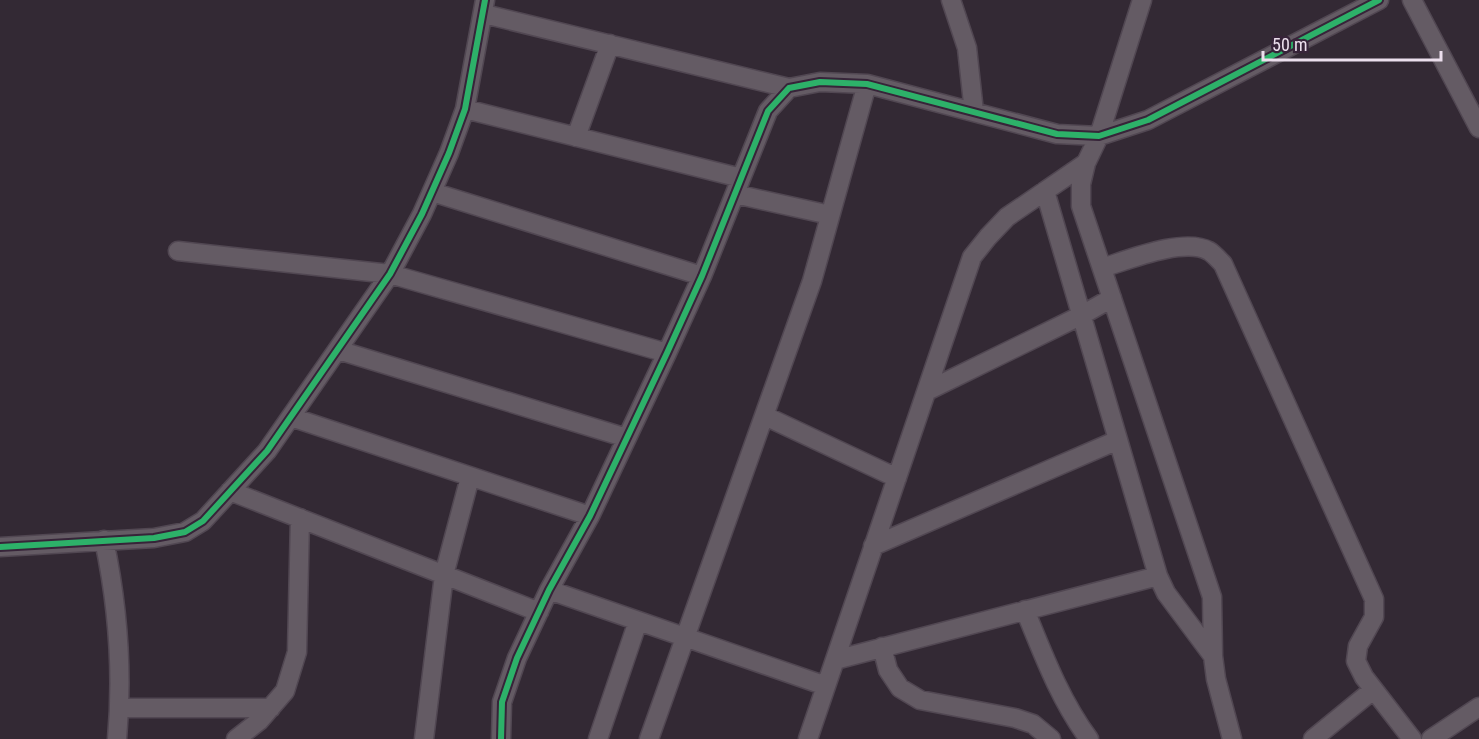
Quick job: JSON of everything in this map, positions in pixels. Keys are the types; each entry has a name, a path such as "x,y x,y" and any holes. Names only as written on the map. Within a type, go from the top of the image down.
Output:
{"street":[{"path":"951,0 967,48 974,112"},
{"path":"1142,0 1099,135 1086,163 1081,184 1081,206 1212,597 1213,656 1216,679 1232,739"},
{"path":"0,547 154,538 185,532 203,521 267,451 390,274 432,192 465,109 484,7 610,44 789,87 820,82 867,84 1058,134 1099,135 1148,120 1379,0"},
{"path":"1412,0 1479,128"},
{"path":"576,137 610,44"},
{"path":"649,739 812,281 867,84"},
{"path":"501,739 502,702 517,658 549,590 590,516 667,353 702,276 768,111 789,87"},
{"path":"465,109 576,137 830,215"},
{"path":"810,738 972,257 1007,217 1086,163"},
{"path":"1045,191 1158,576 1166,593 1213,656"},
{"path":"432,192 702,276"},
{"path":"1102,268 1165,249 1188,247 1208,250 1223,264 1374,599 1374,617 1358,646 1356,661 1373,690 1412,739"},
{"path":"178,250 390,274 667,353"},
{"path":"927,390 1082,315 1112,298"},
{"path":"338,350 627,438"},
{"path":"765,416 897,478"},
{"path":"291,417 590,516"},
{"path":"873,546 1118,440"},
{"path":"424,739 444,574 470,477"},
{"path":"230,491 539,612"},
{"path":"236,739 259,721 285,691 297,652 300,518"},
{"path":"104,540 116,612 120,708 117,739"},
{"path":"835,660 1158,576"},
{"path":"549,590 826,686"},
{"path":"1025,610 1059,690 1078,725 1089,739"},
{"path":"598,739 638,621"},
{"path":"882,648 888,670 900,688 920,700 1016,718 1033,724 1051,739"},
{"path":"1313,739 1373,690"},
{"path":"1431,739 1479,706"},
{"path":"120,708 271,708"}],"cycle path":[{"path":"0,547 154,538 185,532 203,521 267,451 390,274 422,214 449,153 465,109 485,0"},
{"path":"501,739 502,702 517,658 549,590 590,516 667,353 702,276 768,111 789,88 820,82 867,84 1057,134 1099,136 1148,120 1379,0"}]}
